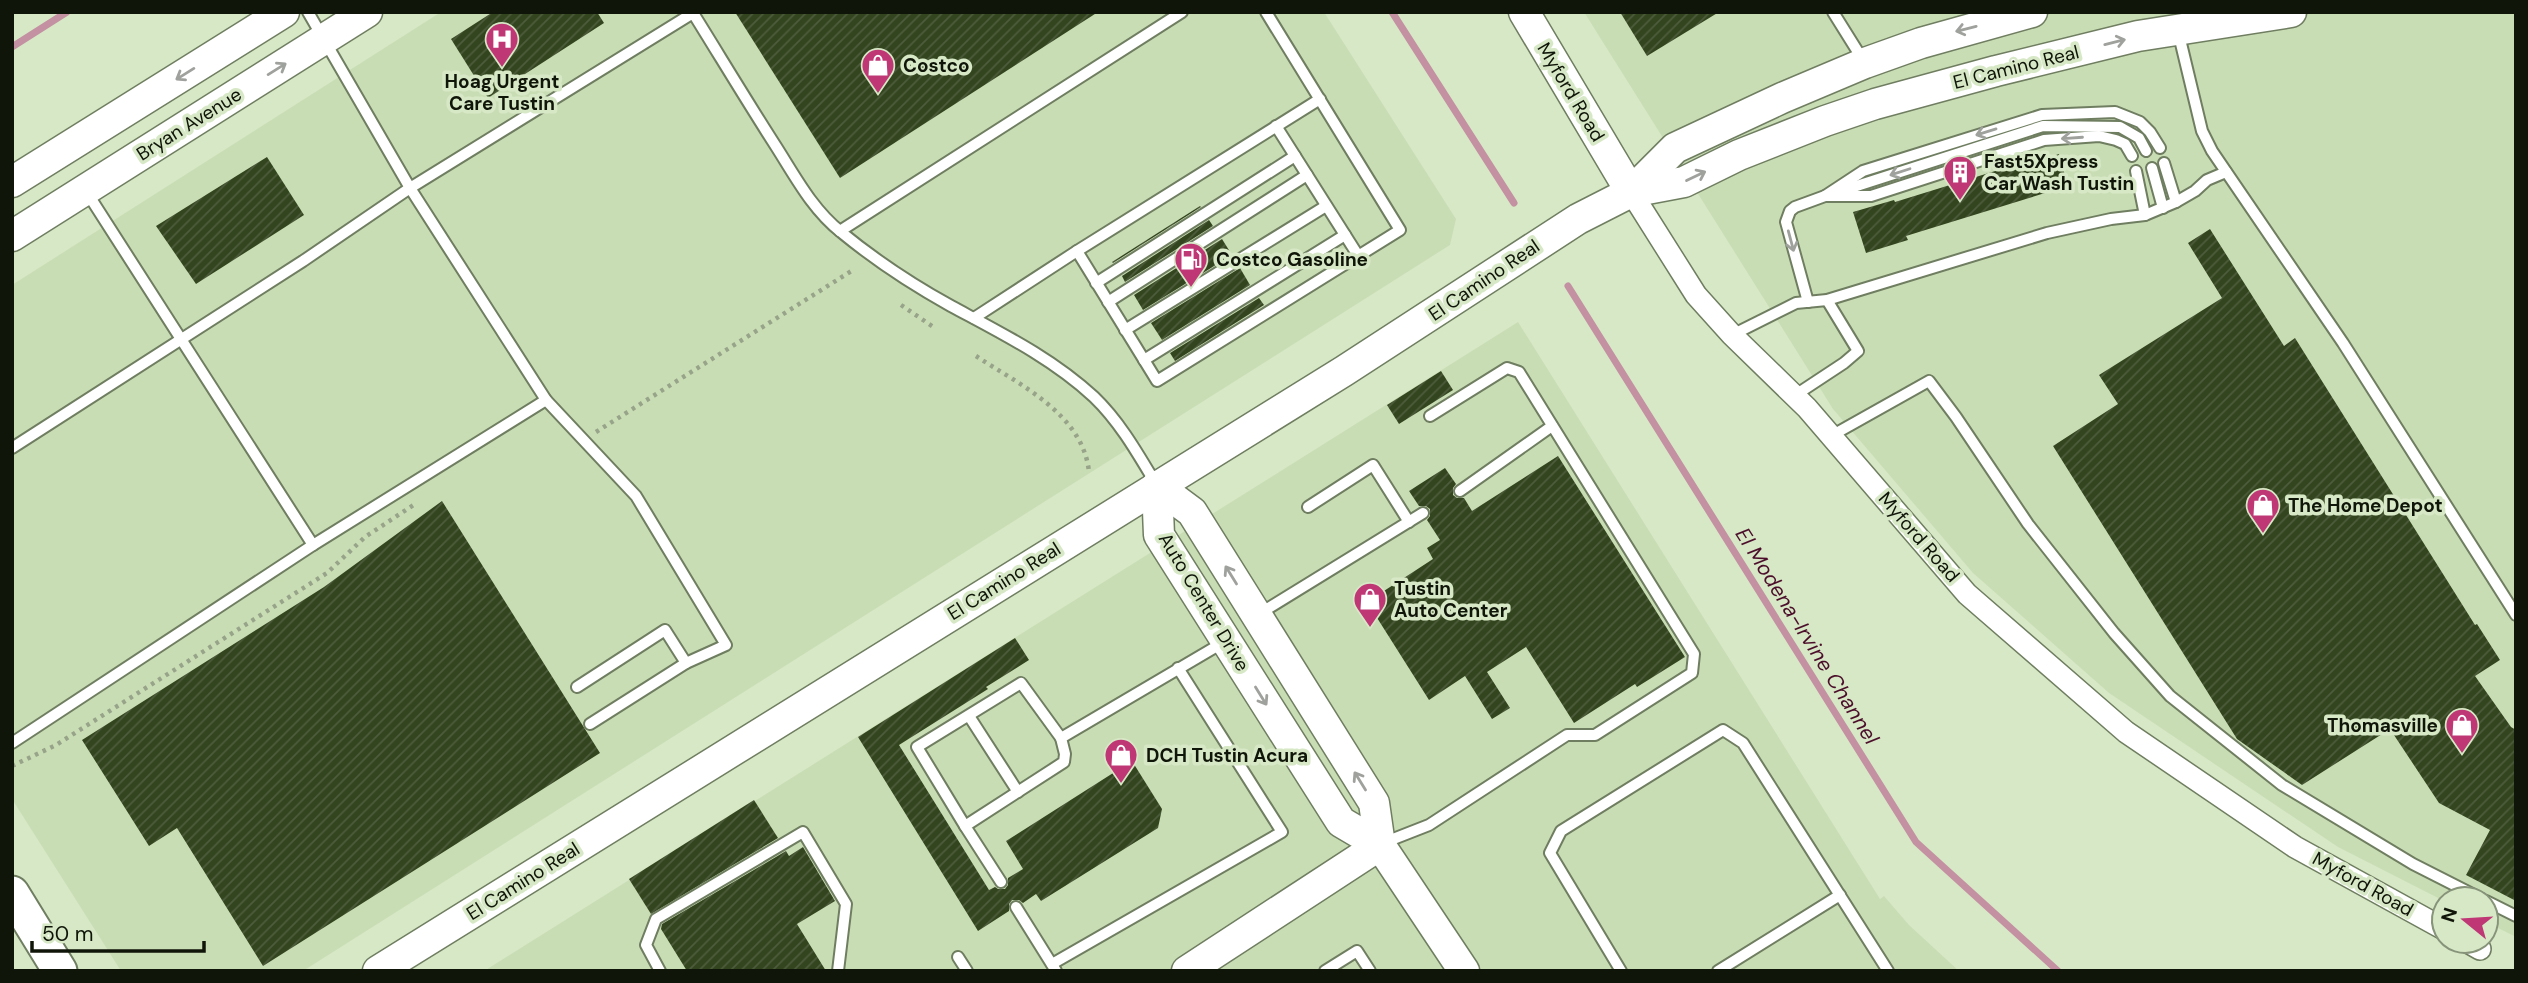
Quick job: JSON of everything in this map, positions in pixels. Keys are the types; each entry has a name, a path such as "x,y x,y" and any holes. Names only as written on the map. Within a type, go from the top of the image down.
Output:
{"main road":[{"path":"12,182 284,12"},
{"name":"Bryan Avenue","path":"12,236 367,12"},
{"name":"Myford Road","path":"1524,12 1631,192"},
{"name":"El Camino Real","path":"1631,192 1675,148 1864,63 1952,33 2032,12"},
{"name":"El Camino Real","path":"378,971 1399,335 1504,265 1578,219 1631,192 1684,182 1739,155 1875,104 2138,36 2176,21 2291,12"},
{"name":"Auto Center Drive","path":"1157,486 1192,512 1374,803 1380,845"},
{"name":"Auto Center Drive","path":"1157,486 1159,535 1226,641 1342,822 1380,845 1464,971"},
{"path":"1195,968 1380,845"},
{"path":"12,893 60,971"}],"street":[{"name":"Myford Road","path":"1631,192 1696,295 1832,436 1968,594 2126,732 2295,847 2430,921"}],"lane":[{"path":"308,12 410,188 545,400 636,496 726,645 686,663 590,724"},
{"path":"840,231 1182,12"},
{"path":"1077,251 1157,381 1401,230 1266,12"},
{"path":"1833,12 1864,63"},
{"path":"12,448 410,188 692,13 817,208 840,231 907,279 1023,344 1095,398 1125,434 1157,486"},
{"path":"2176,21 2202,131 2225,172 2343,343 2516,615"},
{"path":"974,318 1320,99"},
{"path":"1825,195 1863,171 2042,115 2115,112 2129,116 2150,132 2160,148"},
{"path":"1276,126 1359,257"},
{"path":"1808,302 1786,222 1790,211 1795,207 2043,126 2120,127 2139,138 2146,151"},
{"path":"1825,195 1871,196 2044,140 2099,136 2125,145 2132,156"},
{"path":"1096,283 1295,156"},
{"path":"2164,163 2176,202"},
{"path":"2152,168 2163,208"},
{"path":"2136,171 2145,215"},
{"path":"1732,335 1796,303 1828,300 2047,233 2111,219 2145,215 2176,202 2207,180 2225,172"},
{"path":"1108,302 1307,175"},
{"path":"85,190 313,545"},
{"path":"1125,330 1326,205"},
{"path":"1144,360 1345,235"},
{"path":"1794,396 1858,351 1828,300"},
{"path":"1380,845 1429,825 1567,735 1595,735 1692,673 1694,654 1519,372 1507,368 1430,416"},
{"path":"1832,436 1929,381 2028,524 2114,633 2170,696 2281,785 2413,864 2454,885"},
{"path":"12,743 313,545 545,400"},
{"path":"1460,491 1552,426"},
{"path":"1308,508 1373,465 1409,523"},
{"path":"1256,615 1423,513"},
{"path":"577,687 666,630 686,663"},
{"path":"1061,738 1226,641"},
{"path":"1016,907 1054,967 1282,832 1178,668"},
{"path":"965,825 1064,762 1061,738 1021,682 917,747 965,825 1001,883"},
{"path":"969,716 1018,792"},
{"path":"1621,971 1550,853 1561,831 1723,730 1743,743 1888,971"},
{"path":"660,971 646,945 656,919 803,832 846,904 838,971"},
{"path":"1718,971 1840,895"},
{"path":"2500,908 2516,916"},
{"path":"1325,971 1357,951 1370,971"},
{"path":"958,957 967,971"}],"path":[{"path":"580,435 597,431 853,270"},
{"path":"901,304 935,328"},
{"path":"976,356 1040,397 1058,413 1085,448 1089,472"},
{"path":"12,766 56,745 327,573 365,537 421,500"}],"shaded area":[{"path":"441,12 1324,12 1456,219 1450,245 303,971 121,971 12,799 12,285"},
{"path":"1584,12 2516,12 2516,937 2500,929 2500,885 2430,885 2430,894 2338,847 2109,693 1973,573 1833,409"},
{"name":"Tustin Auto Center","path":"1518,322 1880,899 1884,896 1909,925 1959,971 484,971"}],"building":[{"name":"Hoag Urgent Care Tustin","path":"493,12 597,12 604,23 488,98 451,39"},
{"name":"Costco","path":"735,12 1098,12 840,178"},
{"path":"1620,12 1719,12 1647,56"},
{"name":"Fast5Xpress Car Wash Tustin","path":"2059,154 2068,186 1906,236 1908,240 1866,253 1853,212 1894,200 1895,202 2037,158 2038,161"},
{"path":"267,157 304,215 196,284 156,226"},
{"path":"1200,206 1201,207 1112,262"},
{"path":"1209,220 1213,226 1125,282 1122,276"},
{"name":"The Home Depot","path":"2210,229 2284,346 2295,338 2475,625 2477,624 2500,660 2475,676 2511,727 2516,730 2516,901 2500,893 2500,885 2485,885 2466,875 2490,830 2439,803 2390,729 2302,785 2237,739 2053,446 2118,404 2099,375 2222,298 2188,243"},
{"path":"1222,239 1232,255 1143,310 1134,295"},
{"path":"1240,268 1250,285 1162,340 1151,323"},
{"path":"1259,298 1264,305 1175,361 1170,353"},
{"path":"1441,371 1453,390 1399,424 1387,405"},
{"path":"1558,456 1685,657 1637,687 1635,684 1574,723 1526,647 1487,672 1510,708 1492,719 1465,676 1429,700 1367,602 1433,559 1427,548 1440,540 1427,520 1430,509 1419,506 1409,491 1445,468 1456,484 1453,495 1464,498 1472,511"},
{"path":"442,501 600,753 263,966 177,828 149,846 82,740 324,587"},
{"name":"DCH Tustin Acura","path":"1015,638 1029,660 899,745 989,890 995,887 1005,889 1008,878 1023,869 1006,841 1132,761 1162,809 1158,828 1041,901 1036,894 1023,903 1012,900 1009,911 978,931 858,737"},
{"path":"754,800 778,838 651,914 629,879"},
{"path":"803,847 835,901 797,924 826,971 687,971 661,929 662,924 786,851 789,856"}],"waterway":[{"name":"El Modena-Irvine Channel","path":"12,47 67,12"},
{"name":"El Modena-Irvine Channel","path":"1392,12 1514,203"},
{"name":"El Modena-Irvine Channel","path":"1568,286 1916,842 2058,971"}],"place":[{"name":"Hoag Urgent Care Tustin","path":"502,69"},
{"name":"Costco","path":"878,95"},
{"name":"Fast5Xpress Car Wash Tustin","path":"1960,202"},
{"name":"Costco Gasoline","path":"1191,289"},
{"name":"The Home Depot","path":"2263,535"},
{"name":"Tustin Auto Center","path":"1370,629"},
{"name":"Thomasville","path":"2462,755"},
{"name":"DCH Tustin Acura","path":"1121,785"}]}
